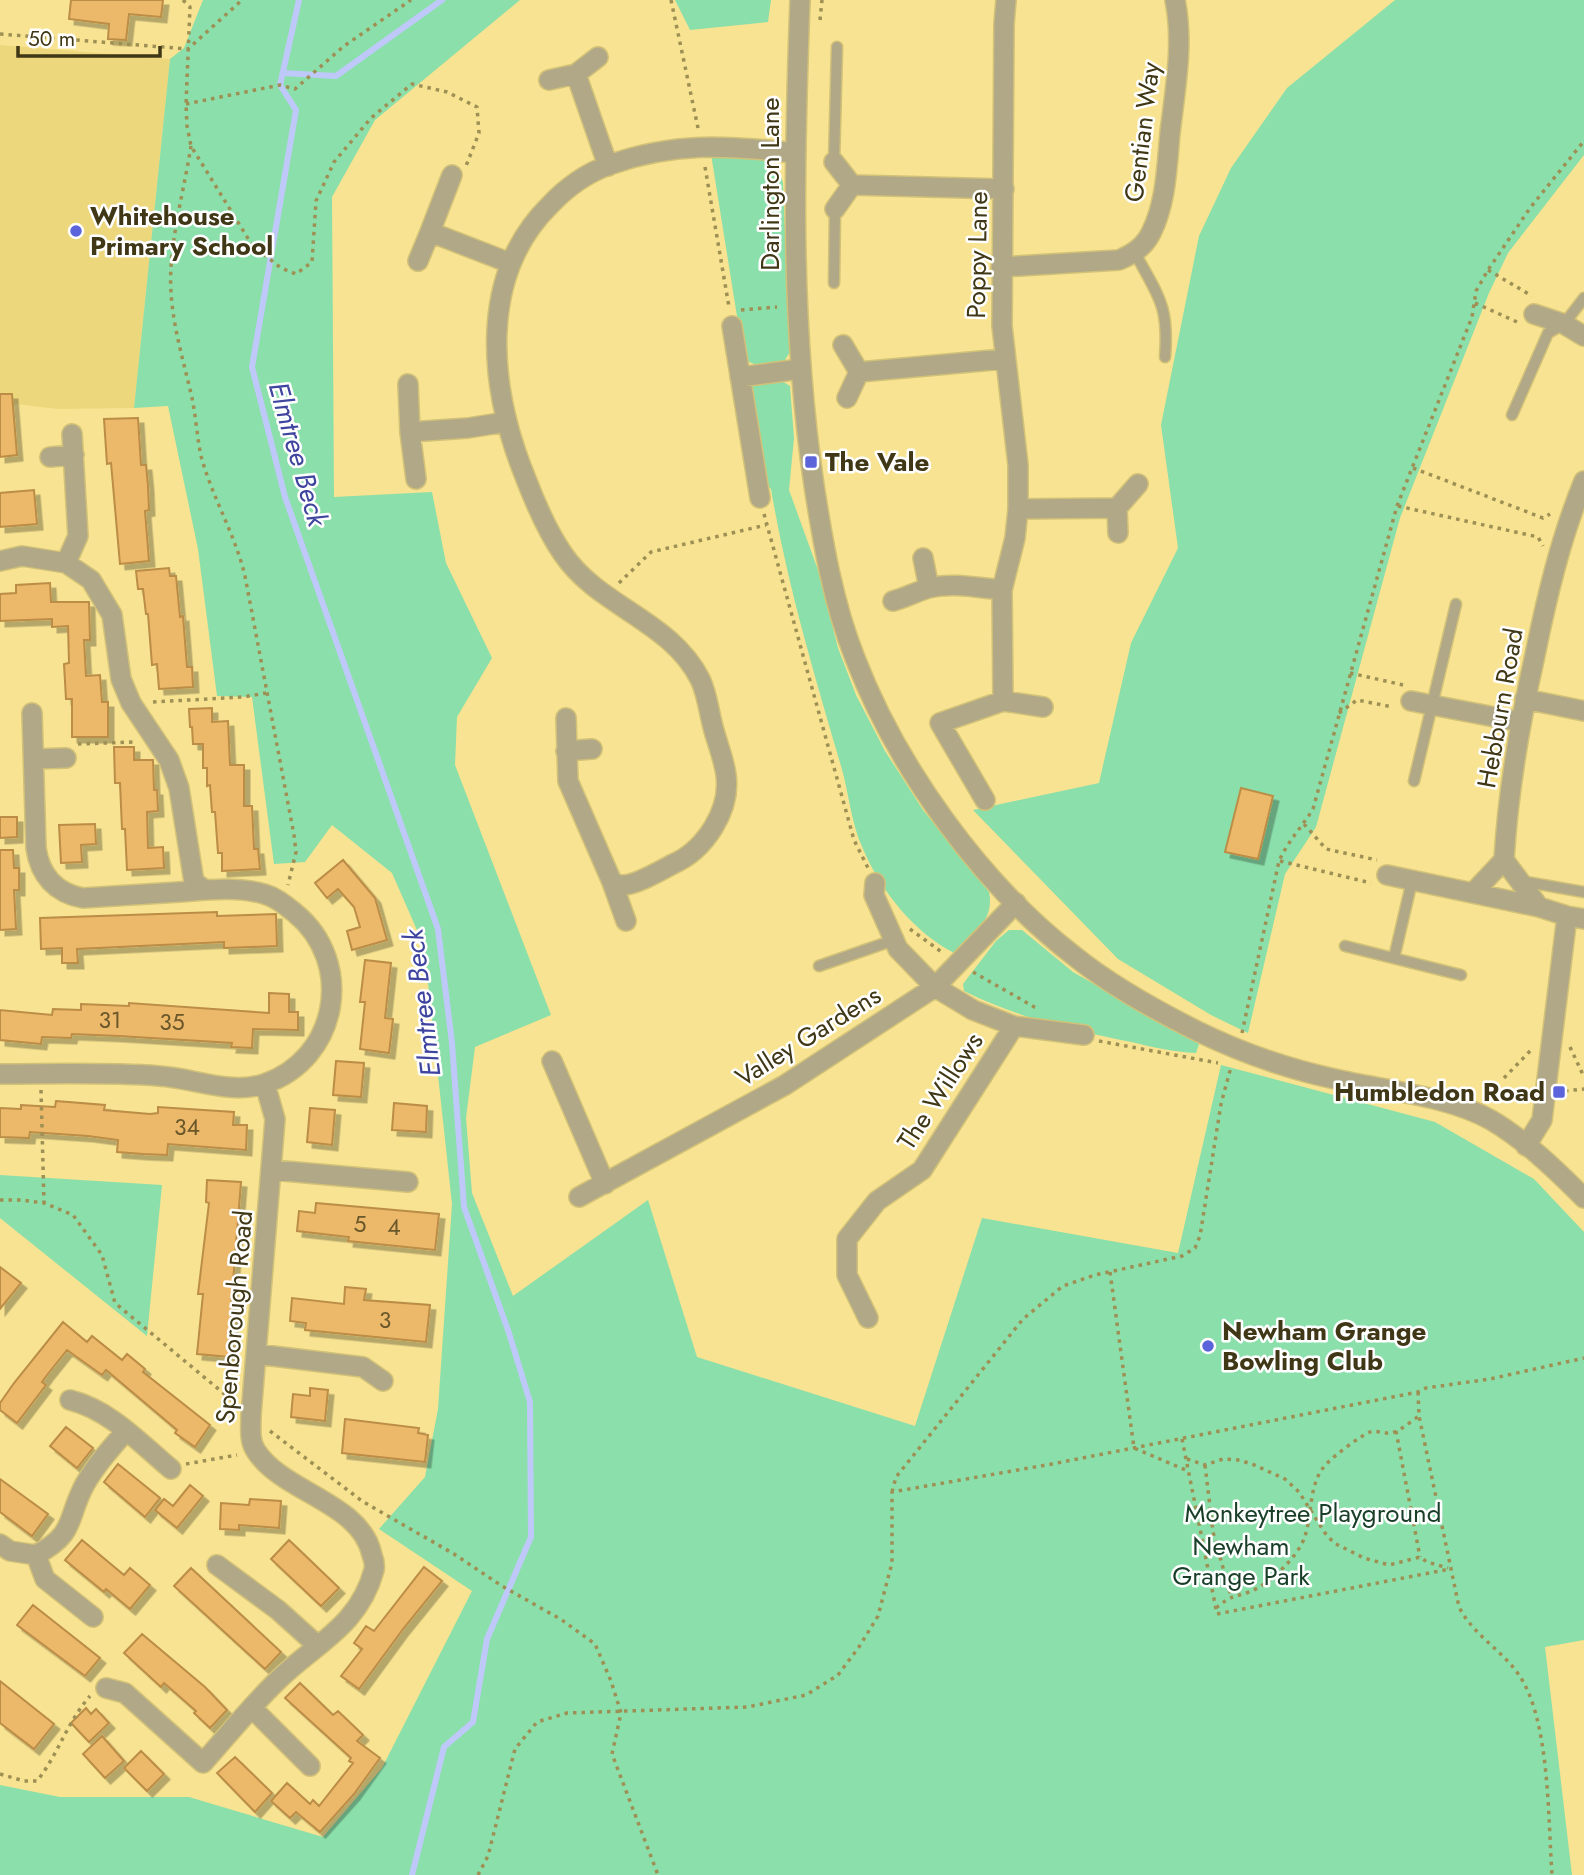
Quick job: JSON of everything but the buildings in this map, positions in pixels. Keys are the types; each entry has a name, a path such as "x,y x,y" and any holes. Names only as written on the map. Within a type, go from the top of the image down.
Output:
{"street":[{"name":"Darlington Lane","path":"800,0 794,153 795,269 800,369 825,556 854,657 890,735 928,797 969,851 1016,904 1072,955 1125,990 1197,1031 1237,1048 1328,1078 1460,1107 1491,1120 1559,1173 1584,1198"},
{"name":"Poppy Lane","path":"1003,701 1002,590 1015,538 1018,509 1018,465 1004,359 1001,267 1006,0"},
{"name":"Gentian Way","path":"1135,253 1150,235 1160,211 1178,63 1178,16 1175,0"},
{"path":"549,80 576,75 598,57"},
{"path":"576,75 608,166"},
{"path":"612,882 624,885 648,876 679,862 702,844 721,816 727,777 701,681 687,659 668,637 605,597 564,555 546,525 518,460 506,422 496,350 497,322 510,262 537,217 583,178 608,166 669,149 691,147 740,146 794,153"},
{"path":"834,162 852,185"},
{"path":"418,261 452,175"},
{"path":"852,185 1004,189"},
{"path":"835,209 852,185"},
{"path":"430,232 510,262"},
{"path":"1001,267 1119,260 1135,253"},
{"path":"1534,314 1564,324 1584,336"},
{"path":"731,318 760,498"},
{"path":"843,345 859,372"},
{"path":"859,372 1004,359"},
{"path":"740,377 800,369"},
{"path":"847,398 859,372"},
{"path":"408,384 416,479"},
{"path":"410,432 506,422"},
{"path":"66,563 78,536 72,434"},
{"path":"50,457 74,455"},
{"name":"Hebburn Road","path":"1504,860 1506,827 1525,699 1552,575 1584,481"},
{"path":"1118,533 1117,508 1138,485"},
{"path":"1018,509 1117,508"},
{"path":"0,561 22,555 66,563 91,580 112,615 121,679 131,704 169,760 179,788 194,882 205,890"},
{"path":"923,558 929,588"},
{"path":"893,601 929,588 945,586 1002,590"},
{"path":"1525,699 1584,711"},
{"path":"985,800 940,723 1003,701 1042,707"},
{"path":"1411,701 1521,722"},
{"path":"0,1074 158,1076 243,1088 265,1084 286,1073 307,1056 320,1037 333,988 328,959 316,933 282,902 265,894 247,890 205,890 83,898 57,889 38,863 32,713"},
{"path":"566,718 568,781 626,921"},
{"path":"566,751 592,749"},
{"path":"34,759 66,758"},
{"path":"1473,893 1504,860 1539,907"},
{"path":"1387,875 1539,907 1575,918 1542,1120 1526,1146"},
{"path":"875,883 874,895 898,949 935,987 973,1010 1014,1026 1084,1035"},
{"name":"Valley Gardens","path":"579,1196 785,1085 935,987 1016,904"},
{"name":"The Willows","path":"868,1318 847,1275 846,1239 877,1201 922,1170 1014,1026"},
{"path":"552,1061 605,1184"},
{"name":"Spenborough Road","path":"106,1688 125,1693 203,1763 279,1679 348,1621 367,1589 375,1566 369,1540 357,1524 269,1466 256,1451 251,1440 273,1170 275,1119 265,1084"},
{"path":"273,1170 408,1182"},
{"path":"256,1354 363,1367 383,1381"},
{"path":"70,1400 87,1404 104,1413 171,1469"},
{"path":"0,1544 10,1550 36,1555 55,1545 67,1530 83,1488 93,1471 126,1431"},
{"path":"36,1555 45,1579 93,1617"},
{"path":"217,1565 278,1610 318,1646"},
{"path":"252,1708 310,1766"}],"lane":[{"path":"834,162 837,47"},
{"path":"834,283 835,209"},
{"path":"1135,253 1160,296 1165,312 1165,357"},
{"path":"1512,415 1548,333 1564,324 1584,298"},
{"path":"1414,781 1456,604"},
{"path":"1519,880 1584,892"},
{"path":"1394,958 1412,881"},
{"path":"819,966 894,940"},
{"path":"1345,946 1461,975"}],"path":[{"path":"183,0 190,7 186,104 191,146 252,245 282,268 296,274 312,261 316,201 334,162 371,118 412,84 447,92 477,107 479,133 462,175 452,175"},
{"path":"0,34 188,48 242,0"},
{"path":"186,104 280,85 295,89 344,46 411,0"},
{"path":"478,1875 496,1832 515,1749 537,1722 567,1713 747,1707 806,1695 838,1675 878,1616 892,1563 892,1492 897,1477 1023,1319 1063,1286 1182,1256 1195,1248 1200,1236 1221,1104 1237,1048 1279,861 1287,843 1313,809 1397,506 1472,317 1476,291 1530,208 1584,141"},
{"path":"191,146 171,265 171,302 201,454 245,576 296,852 282,902"},
{"path":"1475,303 1526,326 1541,302 1488,271"},
{"path":"731,318 777,307"},
{"path":"1413,468 1544,519 1555,511"},
{"path":"760,498 855,840 875,883"},
{"path":"1397,506 1538,537 1544,548"},
{"path":"605,597 651,552 766,525"},
{"path":"1339,713 1357,700 1408,710 1411,701 1414,688 1350,673"},
{"path":"131,704 243,697 266,693"},
{"path":"66,758 66,745 157,741"},
{"path":"1279,861 1384,886 1389,863 1326,849 1304,824"},
{"path":"902,921 958,963 1037,1009"},
{"path":"1084,1035 1100,1042 1219,1063"},
{"path":"1568,1043 1584,1077"},
{"path":"1504,1078 1536,1044"},
{"path":"41,1074 44,1203"},
{"path":"0,1200 44,1203 73,1215 93,1238 102,1255 115,1303 129,1317 362,1501 562,1620 595,1644 621,1713 612,1754 658,1875"},
{"path":"1110,1272 1134,1447"},
{"path":"892,1492 1182,1439 1584,1358"},
{"path":"1418,1392 1419,1416 1459,1607 1475,1633 1506,1659 1530,1694 1537,1714 1552,1875"},
{"path":"1216,1608 1231,1596 1250,1592 1268,1582 1288,1563 1305,1538 1323,1468 1363,1436 1373,1431 1396,1432 1419,1416"},
{"path":"1396,1432 1420,1557 1450,1569"},
{"path":"1182,1439 1217,1614 1450,1569"},
{"path":"1134,1447 1188,1471"},
{"path":"171,1469 177,1465 256,1451"},
{"path":"1186,1459 1205,1465 1223,1459 1252,1464 1285,1479 1311,1507 1325,1533 1334,1543 1364,1558 1389,1565 1420,1557"},
{"path":"1205,1465 1213,1532 1231,1596"},
{"path":"0,1774 24,1781 37,1781 53,1761 62,1735 75,1712 98,1687 106,1688"}],"shaded area":[{"name":"Whitehouse Primary School","path":"0,45 170,59 134,408 57,409 0,402"}],"green space":[{"name":"Newham Grange Park","path":"203,0 520,0 375,120 332,197 334,497 432,492 446,563 492,658 457,717 455,765 551,1015 475,1047 466,1118 472,1193 513,1296 648,1200 697,1357 915,1426 982,1218 1178,1253 1221,1065 1435,1122 1534,1179 1584,1232 1584,1640 1545,1647 1572,1875 0,1875 0,1785 60,1797 189,1797 323,1837 382,1768 472,1591 379,1529 425,1477 438,1409 452,1204 424,946 392,873 332,825 305,862 274,864 252,697 217,696 198,549 168,406 134,408 170,59 184,48"},
{"path":"675,0 771,0 768,22 690,30"},
{"path":"1395,0 1584,0 1584,155 1508,253 1489,293 1400,518 1316,827 1285,874 1248,1033 1211,1015 1118,959 973,810 1099,783 1131,643 1178,548 1161,425 1199,236 1231,168 1287,88"},
{"path":"711,154 744,155 765,160 779,172 783,183 790,352 783,363 757,365 744,360"},
{"path":"777,378 790,386 794,438 789,490 818,570 838,648 856,695 885,751 923,810 989,892 986,919 956,954 926,935 900,909 870,865 859,839 793,594 749,389 754,381"},
{"path":"1009,930 1022,930 1073,972 1199,1044 1196,1053 1066,1028 1005,1009 964,991 963,984 996,941"},
{"path":"0,1175 162,1185 147,1336 0,1218"}],"waterway":[{"name":"Elmtree Beck","path":"299,0 280,85 296,110 252,367 285,497 438,929 452,1043 464,1207 509,1333 530,1402 531,1537 487,1639 473,1722 444,1747 412,1875"},
{"path":"283,73 336,76 442,0"}],"place":[{"name":"Whitehouse Primary School","path":"76,231"},
{"name":"The Vale","path":"811,462"},
{"name":"Humbledon Road","path":"1559,1092"},
{"name":"Newham Grange Bowling Club","path":"1208,1346"}],"park label":[{"name":"Monkeytree Playground","path":"1313,1513"}]}
